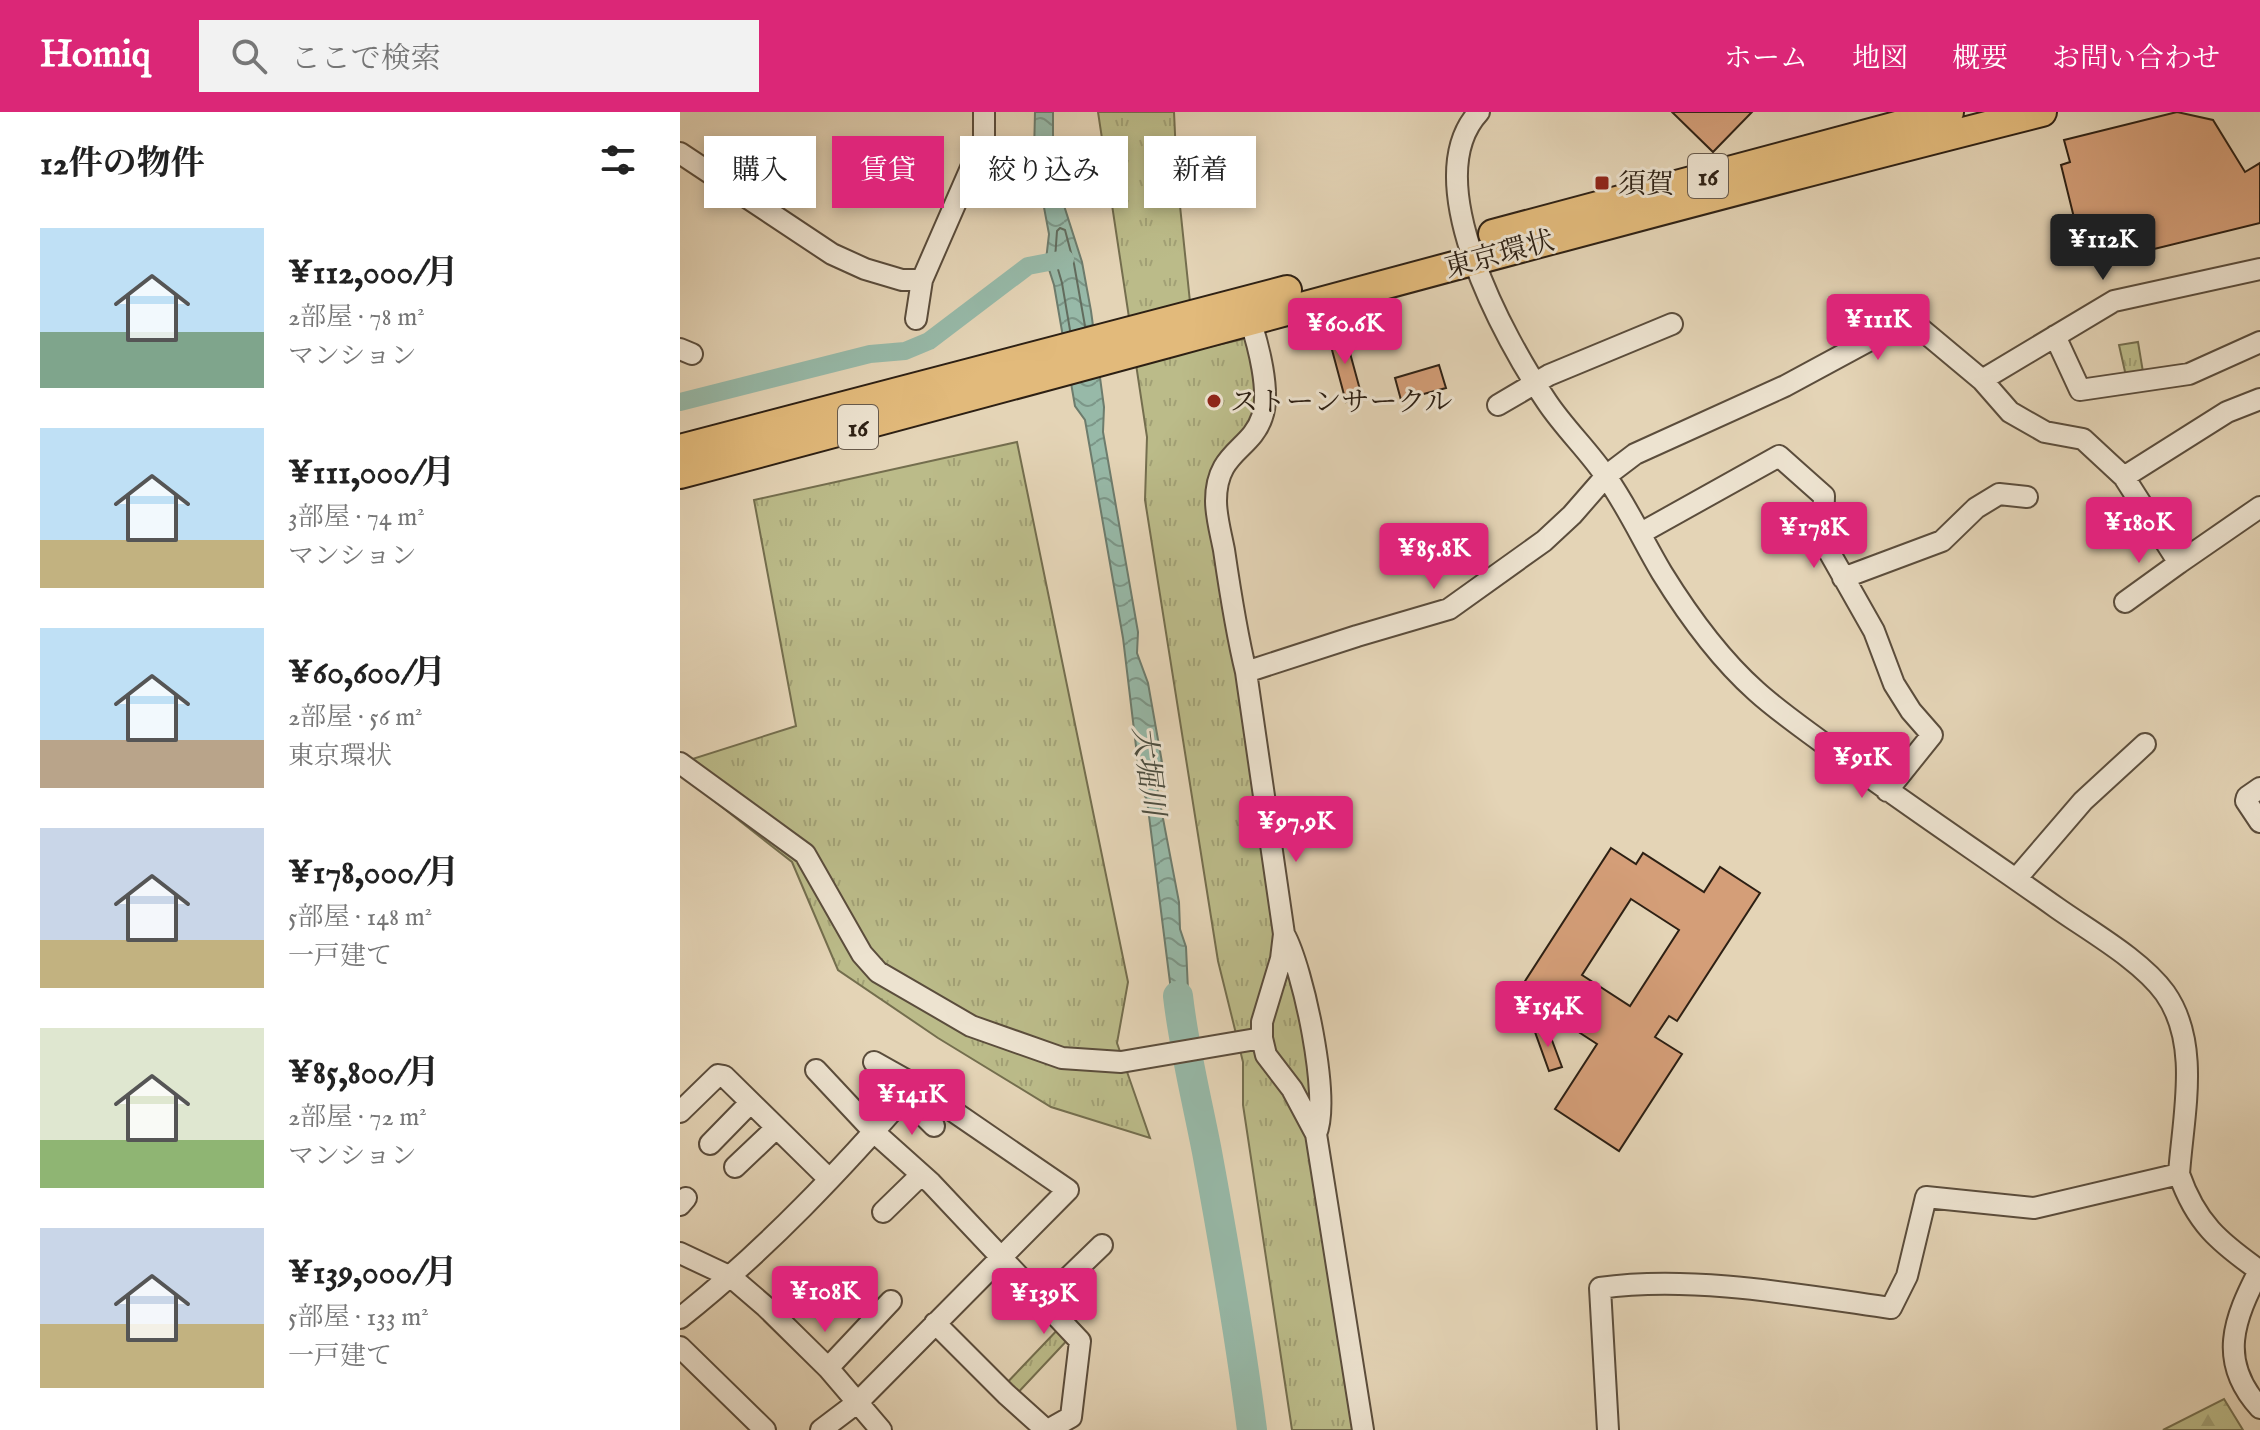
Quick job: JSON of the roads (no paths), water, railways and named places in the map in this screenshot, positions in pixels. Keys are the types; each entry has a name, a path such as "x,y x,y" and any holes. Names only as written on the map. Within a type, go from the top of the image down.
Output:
{"highway":[{"name":"東京環状","path":"680,474 1132,340 1470,250 1949,112"},
{"name":"東京環状","path":"1132,340 1250,320 1470,250 2042,112"},
{"name":"東京環状","path":"680,449 1033,369"}],"street":[{"path":"916,319 922,280 984,138 984,112"},
{"path":"1479,112 1465,131 1457,156 1460,203 1470,250 1490,301 1548,404 1606,476 1680,601 1703,632 1748,684 1887,791 2151,977 2174,1007 2185,1037 2187,1062 2179,1174 2198,1217 2220,1240 2260,1270 2239,1314 2233,1344 2234,1365 2249,1396 2260,1408"},
{"path":"680,153 832,254 865,269 902,280 922,280"},
{"path":"1982,380 2114,301 2260,269"},
{"path":"1246,672 1449,609 1544,541 1606,476 1635,454 1785,386 1909,319 1982,380 2010,412 2045,432 2083,439 2124,477 2179,563"},
{"path":"1250,320 1257,342 1265,400 1262,419 1228,457 1220,475 1216,501 1246,672 1284,934 1281,959 1255,1040"},
{"path":"1498,405 1549,375 1672,324"},
{"path":"2055,336 2080,390 2189,374 2260,342"},
{"path":"2124,477 2227,412 2260,399"},
{"path":"1641,533 1779,456 1824,496 1823,527 1827,548 1874,631 1894,684 1911,711 1932,735 1887,791"},
{"path":"1843,578 1942,541 1976,508 1999,494 2027,497"},
{"path":"2125,602 2260,507"},
{"path":"2016,879 2083,801 2145,744"},
{"path":"680,763 805,854 878,972 971,1026 1062,1058 1121,1062 1255,1040"},
{"path":"2260,788 2246,801 2260,822"},
{"path":"1284,934 1291,947 1309,1007 1320,1114 1316,1134"},
{"path":"1255,1040 1292,1089 1316,1134 1363,1430"},
{"path":"821,1430 858,1402 1068,1190 910,1091 874,1062"},
{"path":"816,1070 1080,1341 1071,1417 1047,1430 935,1323"},
{"path":"680,1112 718,1075 724,1076 828,1178"},
{"path":"910,1091 934,1126"},
{"path":"680,1318 731,1277 874,1132 910,1091"},
{"path":"710,1144 750,1103"},
{"path":"735,1167 775,1129"},
{"path":"1608,1430 1600,1288 1628,1284 1748,1288 1891,1308 1907,1276 1926,1197 2034,1208 2179,1174"},
{"path":"883,1212 921,1175"},
{"path":"1043,1302 1102,1245"},
{"path":"680,1253 731,1277 766,1307 828,1368 881,1430"},
{"path":"828,1368 891,1301"},
{"path":"680,1347 765,1430"}],"water":[{"path":"1035,112 1053,112 1053,136 1034,136"},
{"path":"1044,208 1065,208 1082,262 1091,311 1104,407 1103,432 1138,632 1137,653 1148,683 1163,768 1156,782 1179,902 1180,929 1186,947 1190,1034 1177,1038 1123,638 1085,420 1075,406 1054,285 1046,260 1049,234"}],"waterway":[{"path":"680,402 870,354 905,351 929,341 1028,266 1065,259"},
{"name":"大堀川","path":"1178,996 1226,1256 1252,1430"}],"place":[{"name":"須賀","path":"1602,183"},
{"name":"ストーンサークル","path":"1214,401"}]}
